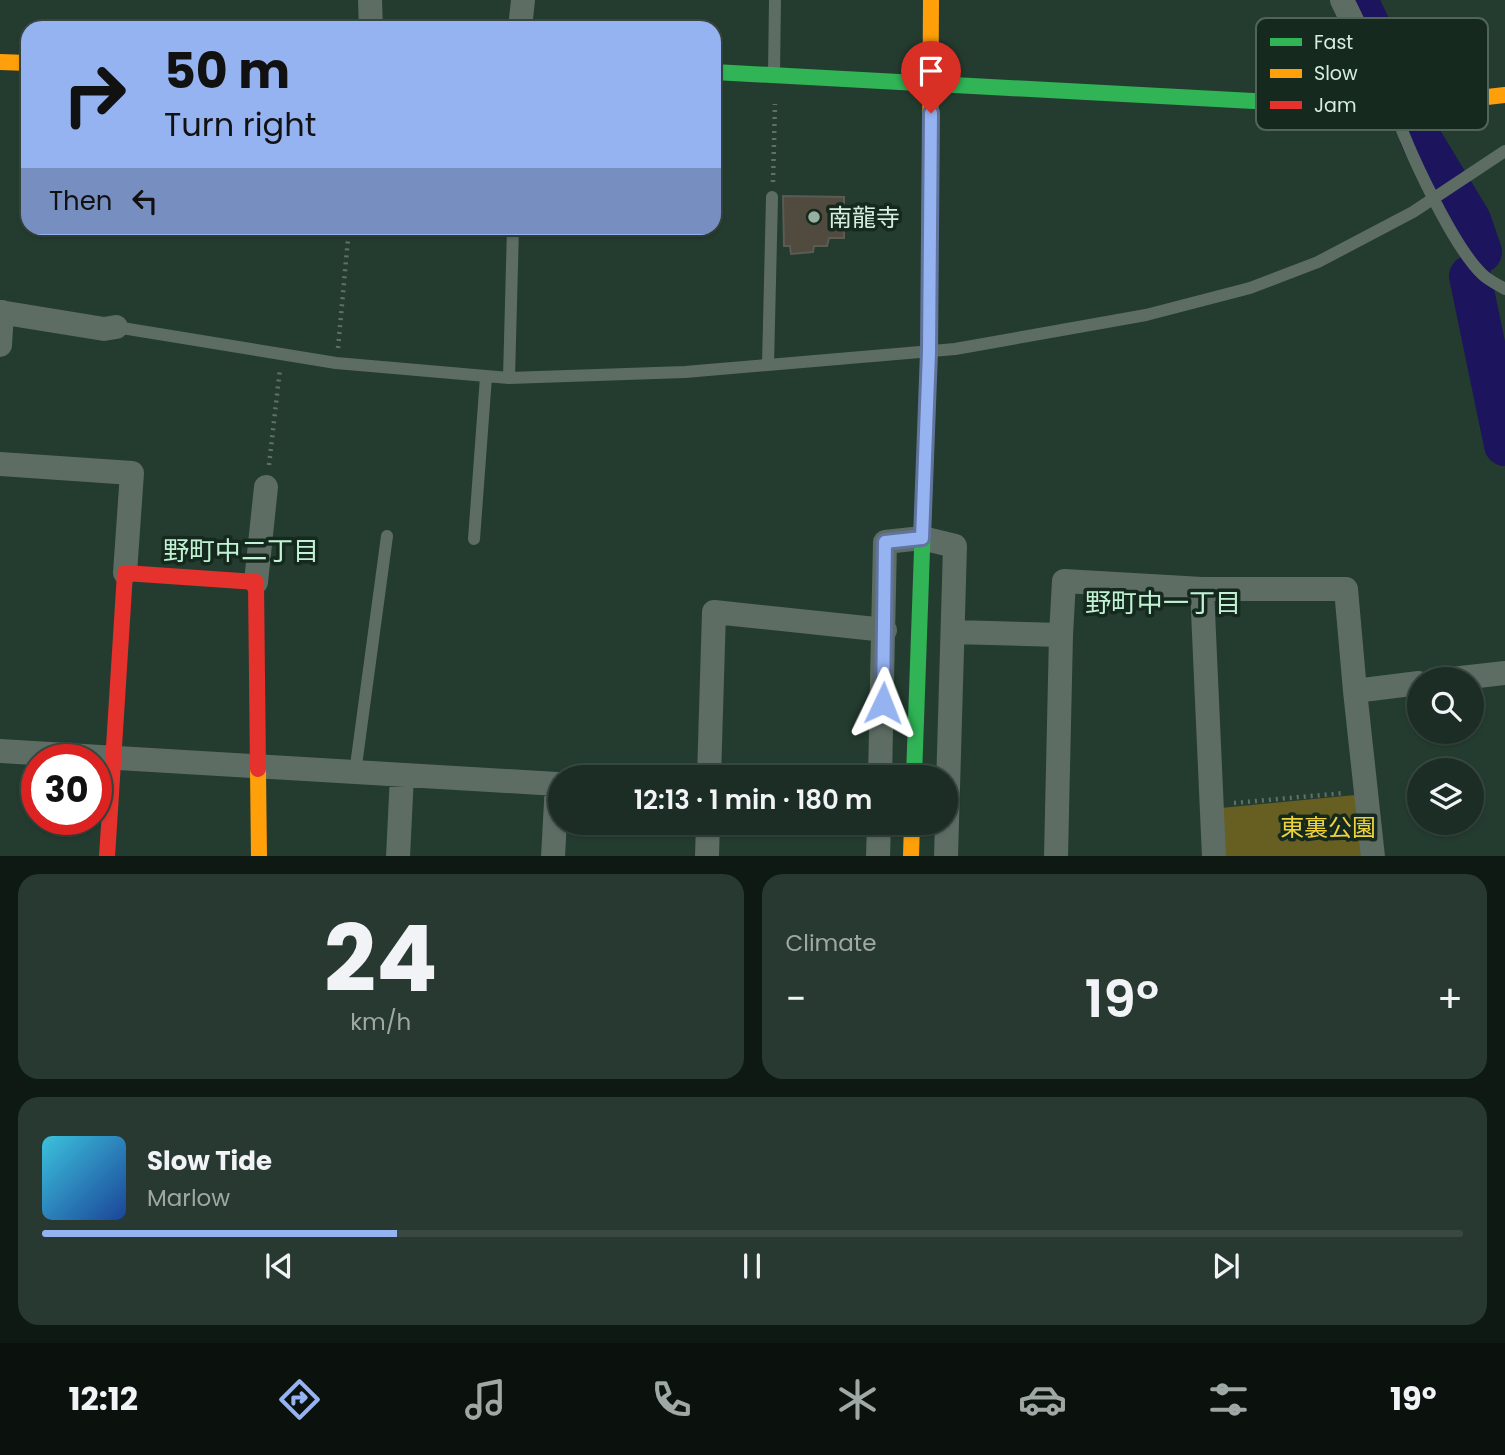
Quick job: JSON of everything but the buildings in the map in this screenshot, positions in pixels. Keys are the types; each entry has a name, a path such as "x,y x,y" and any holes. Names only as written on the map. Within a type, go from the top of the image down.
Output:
{"street":[{"path":"370,0 371,21"},
{"path":"521,21 523,0"},
{"path":"914,765 929,352 931,0"},
{"path":"1342,0 1351,18"},
{"path":"0,62 21,64"},
{"path":"721,72 931,86 1256,101"},
{"path":"0,345 1,312 104,329 116,327"},
{"path":"0,464 132,473 107,856"},
{"path":"259,856 256,582 266,486"},
{"path":"880,765 885,542 921,548 954,547 946,856"},
{"path":"125,573 256,582"},
{"path":"1056,856 1064,581 1202,589 1346,589 1373,856"},
{"path":"1202,589 1214,856"},
{"path":"709,765 714,612 885,630"},
{"path":"953,632 1061,635"},
{"path":"1484,675 1505,673"},
{"path":"1355,691 1407,684"},
{"path":"0,751 548,784"},
{"path":"398,856 402,775"},
{"path":"553,856 555,835"},
{"path":"707,856 708,835"},
{"path":"878,856 879,835"},
{"path":"911,856 912,835"}],"lane":[{"path":"774,75 775,0"},
{"path":"1401,130 1438,196 1461,247 1482,275 1505,289"},
{"path":"116,327 336,363 509,378 685,372 929,352 1146,315 1251,288 1318,262 1438,196 1505,151"},
{"path":"768,365 772,197"},
{"path":"509,378 513,235"},
{"path":"474,539 486,377"},
{"path":"355,773 387,536"}],"path":[{"path":"772,197 774,75"},
{"path":"336,363 348,235"},
{"path":"266,486 282,354"},
{"path":"1212,806 1366,791"}],"green space":[{"name":"東裏公園","path":"1355,795 1362,856 1224,856 1221,808"}],"waterway":[{"path":"1357,0 1365,18"},
{"path":"1421,139 1470,220 1481,252"},
{"path":"1470,276 1505,445"}],"traffic: fast":[{"path":"721,72 1256,101"},
{"path":"914,765 929,352 930,173"}],"traffic: slow":[{"path":"930,173 931,0"},
{"path":"0,62 21,63"},
{"path":"1488,97 1505,95"},
{"path":"258,769 259,856"},
{"path":"911,856 912,835"}],"traffic: jam":[{"path":"107,856 125,573 256,582 258,769"}],"place":[{"name":"南龍寺","path":"814,217"}],"district":[{"name":"野町中二丁目","path":"241,551"},
{"name":"野町中一丁目","path":"1163,603"}],"route":[{"path":"883,703 885,542 922,538 929,352 931,113"}]}
